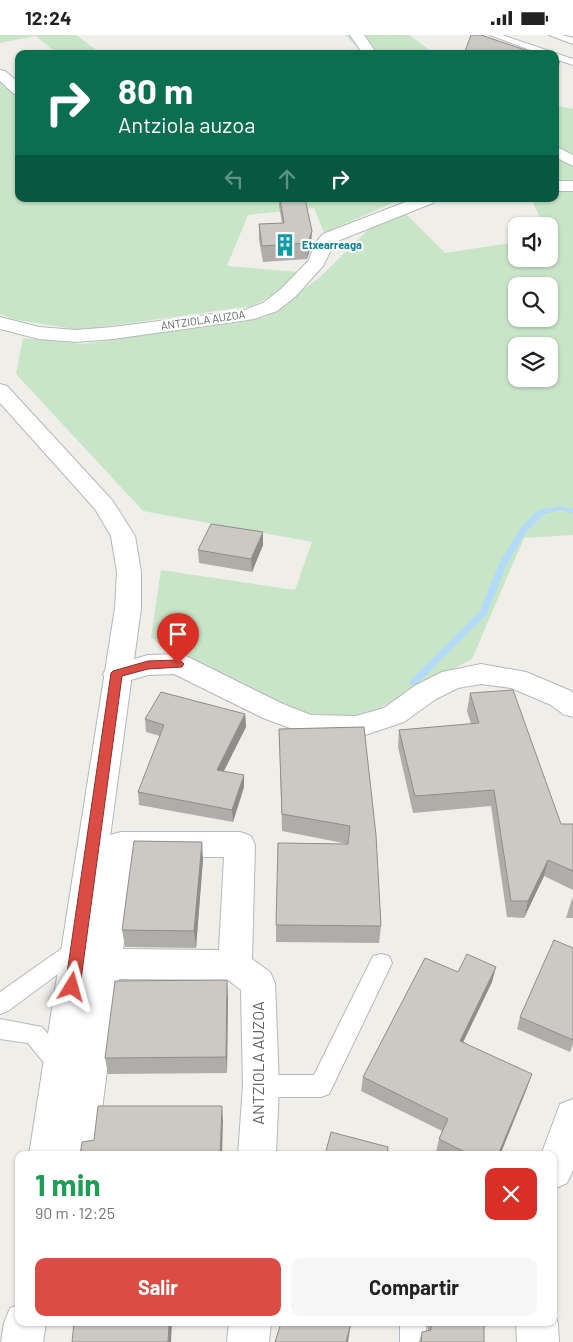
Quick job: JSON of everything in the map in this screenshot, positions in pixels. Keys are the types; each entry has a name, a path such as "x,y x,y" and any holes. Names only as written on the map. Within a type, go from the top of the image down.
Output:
{"street":[{"path":"357,35 367,50"},
{"path":"0,74 15,87"},
{"path":"559,153 573,161"},
{"path":"559,186 573,185"},
{"name":"ANTZIOLA AUZOA","path":"0,323 11,327 59,336 86,337 247,315 270,307 288,293 317,262 324,243 329,239 420,202"},
{"path":"0,390 104,505 123,536 129,572 128,608 117,673 91,956 76,1151"},
{"path":"117,673 148,665 178,664 273,711 308,725 356,727 394,715 426,693 452,679 482,674 516,679 569,698"},
{"path":"49,1151 61,1066 121,844 240,845 235,965 91,956"},
{"name":"ANTZIOLA AUZOA","path":"235,965 258,983 261,1086 257,1151"},
{"path":"557,1162 573,1117"},
{"path":"22,1342 25,1326"},
{"path":"248,1342 250,1326"},
{"path":"536,1326 538,1342"}],"lane":[{"path":"494,35 538,50"},
{"path":"553,35 573,41"},
{"path":"559,57 573,62"},
{"path":"0,1004 91,956"},
{"path":"261,1086 321,1086 381,963"},
{"path":"0,1029 34,1034 61,1066"},
{"path":"412,1326 413,1342"}],"green space":[{"path":"0,35 76,35 97,50 53,50 36,36 0,43"},
{"path":"346,35 409,35 430,50 359,50"},
{"path":"0,81 15,94 15,202 395,202 324,233 314,208 248,215 227,266 299,272 277,293 252,306 81,330 16,320 0,314"},
{"path":"559,106 573,109 573,181 559,182"},
{"path":"573,190 573,535 524,538 472,659 361,718 313,718 170,654 151,637 161,570 295,590 312,542 143,511 16,374 23,338 83,344 266,317 319,278 369,229 404,212 445,253 508,243 508,267 558,267 558,217 540,217 532,202 559,202 559,191"}],"building":[{"path":"471,35 481,35 525,50 465,50"},
{"path":"280,202 306,202 312,231 308,243 262,246 259,224 284,223"},
{"path":"211,524 263,532 251,559 198,550"},
{"path":"513,690 561,824 573,824 573,871 548,860 528,901 511,901 494,790 415,796 399,730 479,723 470,693"},
{"path":"161,692 245,714 217,770 244,775 232,810 138,792 164,725 145,719"},
{"path":"364,727 376,835 381,926 276,925 278,843 348,844 350,826 282,814 279,729"},
{"path":"134,841 202,842 194,931 122,930"},
{"path":"554,940 573,948 573,1040 520,1017"},
{"path":"467,954 496,967 460,1041 532,1074 500,1151 463,1151 439,1139 448,1119 363,1077 425,958 458,972"},
{"path":"227,980 226,1057 105,1058 115,981"},
{"path":"98,1106 222,1106 220,1151 81,1151 82,1142 94,1140"},
{"path":"331,1132 388,1147 388,1151 326,1151"},
{"path":"74,1326 169,1326 168,1342 72,1342"},
{"path":"280,1326 350,1326 346,1342 275,1342"},
{"path":"431,1326 484,1326 484,1342 421,1342 422,1332 431,1330"}],"waterway":[{"path":"413,683 484,612 503,564 523,531 541,512 560,508 573,511"}],"place":[{"name":"Etxearreaga","path":"285,245"}],"route":[{"path":"72,987 117,673 148,665 178,664"}]}
